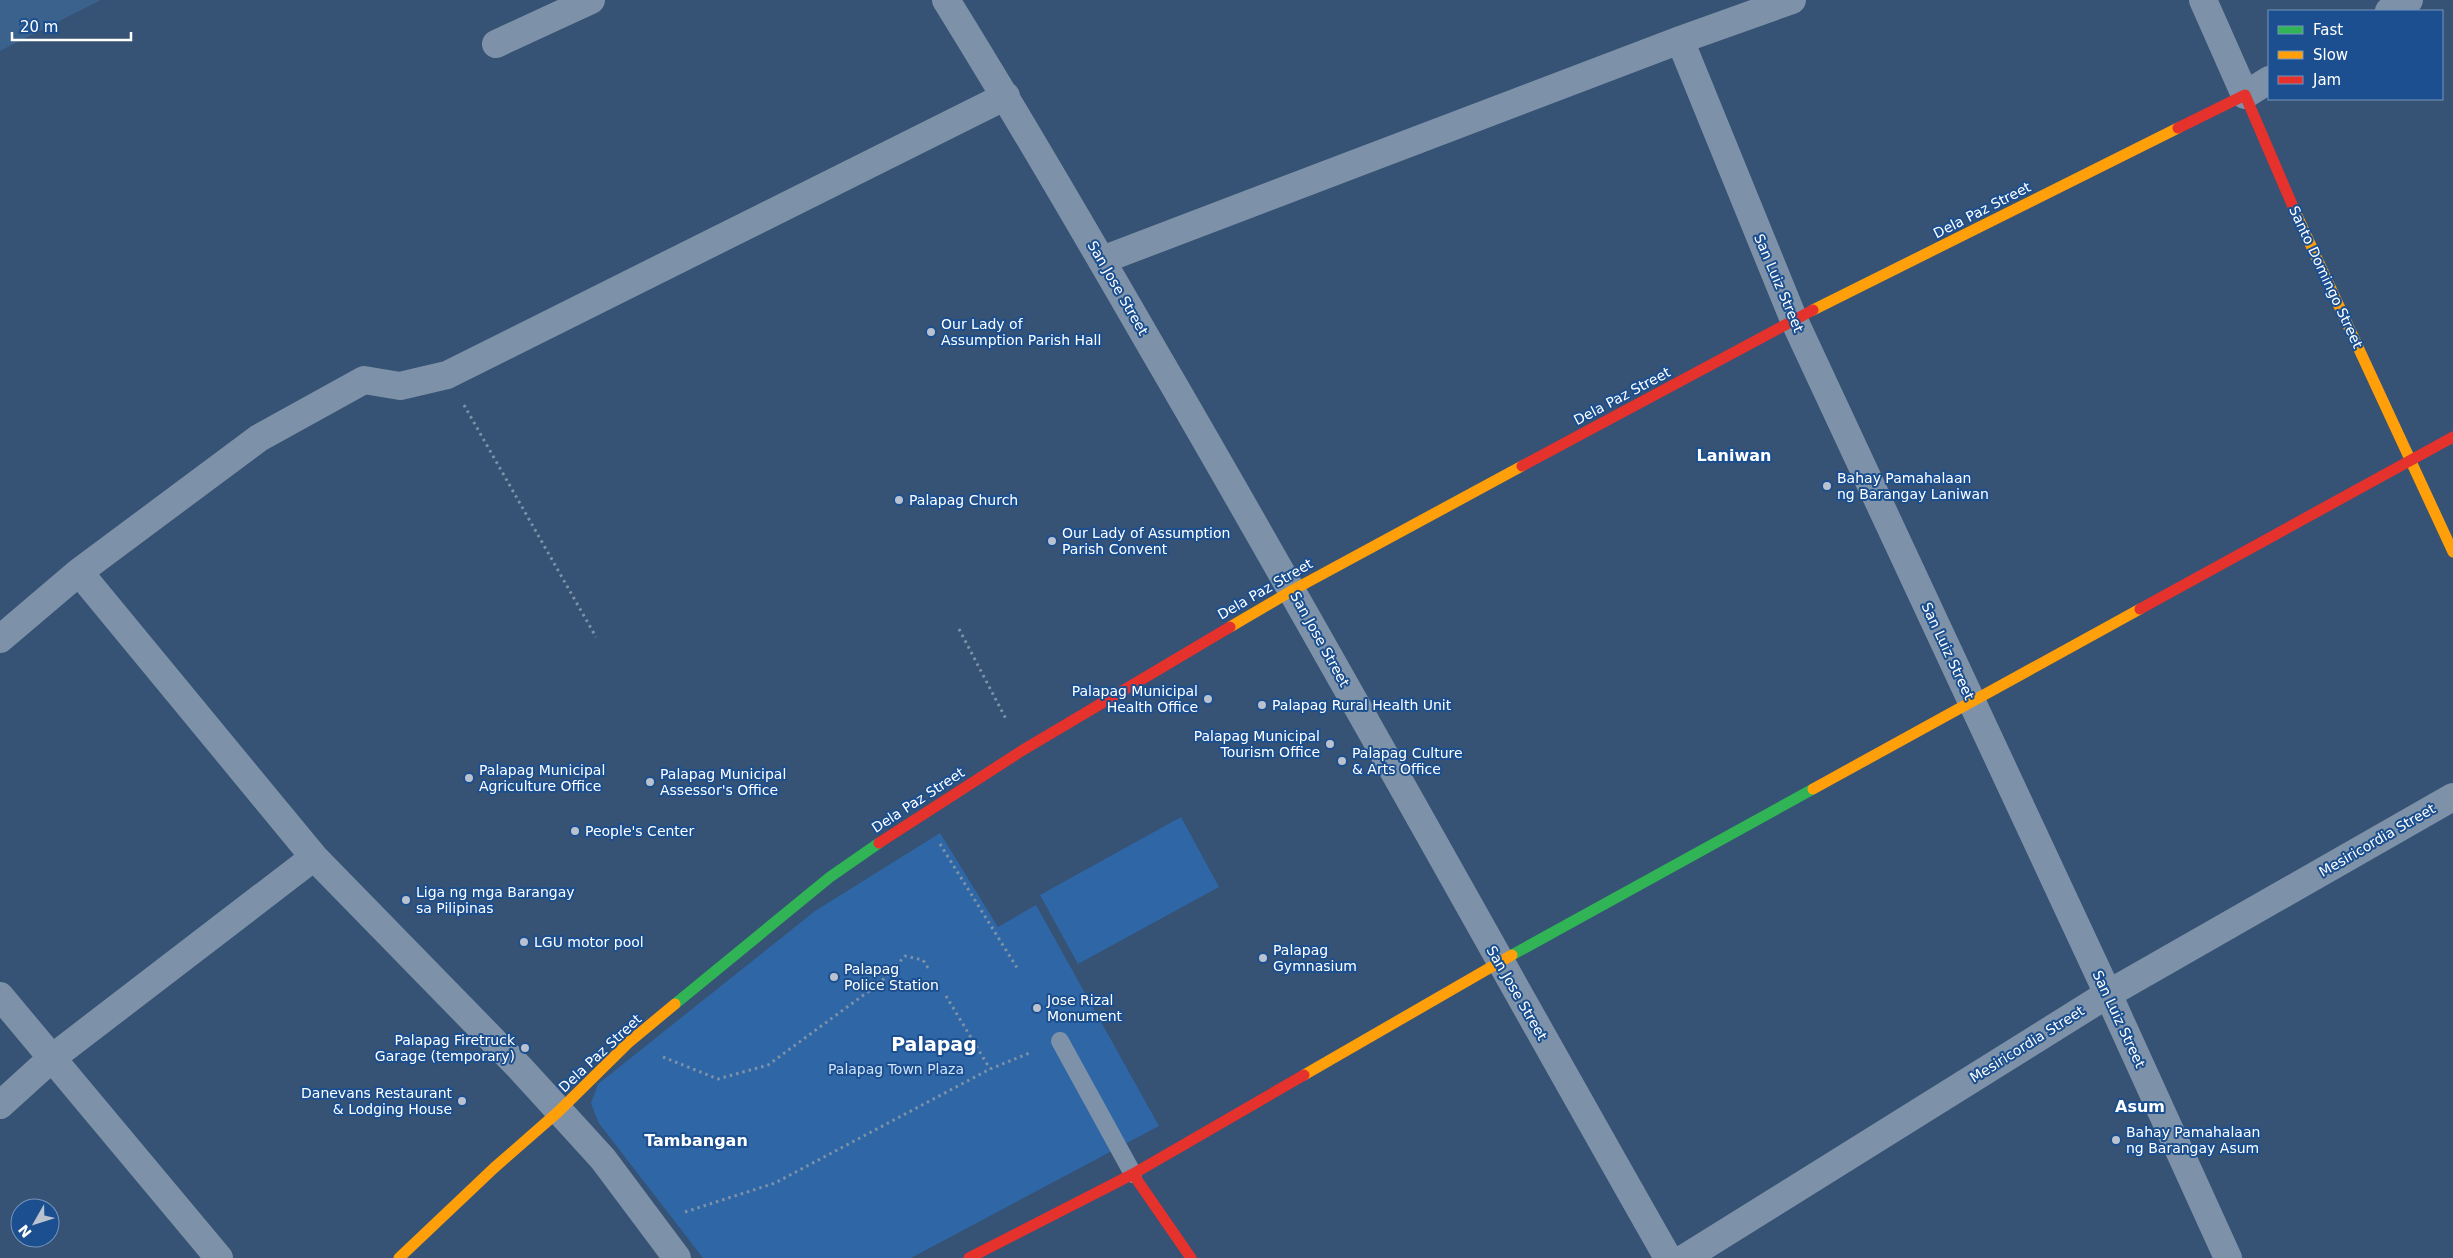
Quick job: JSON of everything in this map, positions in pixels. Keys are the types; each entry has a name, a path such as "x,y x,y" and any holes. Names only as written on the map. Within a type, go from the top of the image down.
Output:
{"main road":[{"name":"Dela Paz Street","path":"400,1258 494,1168 558,1112 628,1043 830,877 921,814 1022,750 1293,590 1794,320 2245,94"},
{"name":"Santo Domingo Street","path":"2245,94 2286,191 2453,552"},
{"path":"968,1258 1132,1174 1499,962 1971,700 2453,437"},
{"path":"1132,1174 1190,1258"}],"street":[{"path":"496,44 591,0"},
{"name":"San Jose Street","path":"946,0 1006,96 1293,590 1499,962 1668,1258"},
{"path":"1102,260 1680,40 1792,0"},
{"name":"Santo Domingo Street","path":"2203,0 2245,94"},
{"path":"2392,10 2409,0"},
{"name":"San Luiz Street","path":"1680,40 1794,320 2108,994 2228,1258"},
{"path":"2245,94 2268,81"},
{"path":"0,639 79,572 259,438 364,380 400,386 447,375 1006,96"},
{"path":"79,572 314,857 520,1068 558,1112 603,1159 677,1258"},
{"name":"Mesiricordia Street","path":"1686,1258 2108,994 2453,797"},
{"path":"0,1105 52,1058 314,857"},
{"path":"0,996 219,1258"}],"lane":[{"path":"1060,1042 1132,1174"}],"path":[{"path":"447,375 596,638"},
{"path":"959,629 1022,750"},
{"path":"921,814 1018,971"},
{"path":"645,1030 663,1057 718,1079 768,1064 880,983 905,956 923,960 930,971"},
{"path":"946,996 990,1069"},
{"path":"651,1223 776,1183 990,1069 1060,1042"}],"green space":[{"path":"1181,817 1219,887 1078,964 1040,895"},
{"name":"Palapag Town Plaza","path":"940,833 998,927 1036,905 1159,1126 911,1258 703,1258 598,1122 591,1103 598,1084 815,911"}],"shaded area":[{"path":"0,0 101,0 0,51"}],"traffic: fast":[{"path":"1512,955 1813,789"},
{"path":"675,1004 830,877 879,843"}],"traffic: slow":[{"path":"1813,310 2178,128"},
{"path":"2294,209 2453,552"},
{"path":"1230,627 1293,590 1522,466"},
{"path":"1813,789 2140,609"},
{"path":"1304,1075 1512,955"},
{"path":"399,1258 494,1168 558,1112 628,1043 675,1004"}],"traffic: jam":[{"path":"2178,128 2245,95 2294,209"},
{"path":"1522,466 1813,310"},
{"path":"2140,609 2453,437"},
{"path":"879,843 1023,750 1230,627"},
{"path":"969,1258 1133,1174 1304,1075"},
{"path":"1133,1174 1191,1258"}],"place":[{"name":"Our Lady of Assumption Parish Hall","path":"931,332"},
{"name":"Bahay Pamahalaan ng Barangay Laniwan","path":"1827,486"},
{"name":"Palapag Church","path":"899,500"},
{"name":"Our Lady of Assumption Parish Convent","path":"1052,541"},
{"name":"Palapag Municipal Health Office","path":"1208,699"},
{"name":"Palapag Rural Health Unit","path":"1262,705"},
{"name":"Palapag Municipal Tourism Office","path":"1330,744"},
{"name":"Palapag Culture & Arts Office","path":"1342,761"},
{"name":"Palapag Municipal Agriculture Office","path":"469,778"},
{"name":"Palapag Municipal Assessor's Office","path":"650,782"},
{"name":"People's Center","path":"575,831"},
{"name":"Liga ng mga Barangay sa Pilipinas","path":"406,900"},
{"name":"LGU motor pool","path":"524,942"},
{"name":"Palapag Gymnasium","path":"1263,958"},
{"name":"Palapag Police Station","path":"834,977"},
{"name":"Jose Rizal Monument","path":"1037,1008"},
{"name":"Palapag Firetruck Garage (temporary)","path":"525,1048"},
{"name":"Danevans Restaurant & Lodging House","path":"462,1101"},
{"name":"Bahay Pamahalaan ng Barangay Asum","path":"2116,1140"}],"district":[{"name":"Laniwan","path":"1734,455"},
{"name":"Palapag","path":"934,1044"},
{"name":"Asum","path":"2140,1106"},
{"name":"Tambangan","path":"696,1140"}]}
